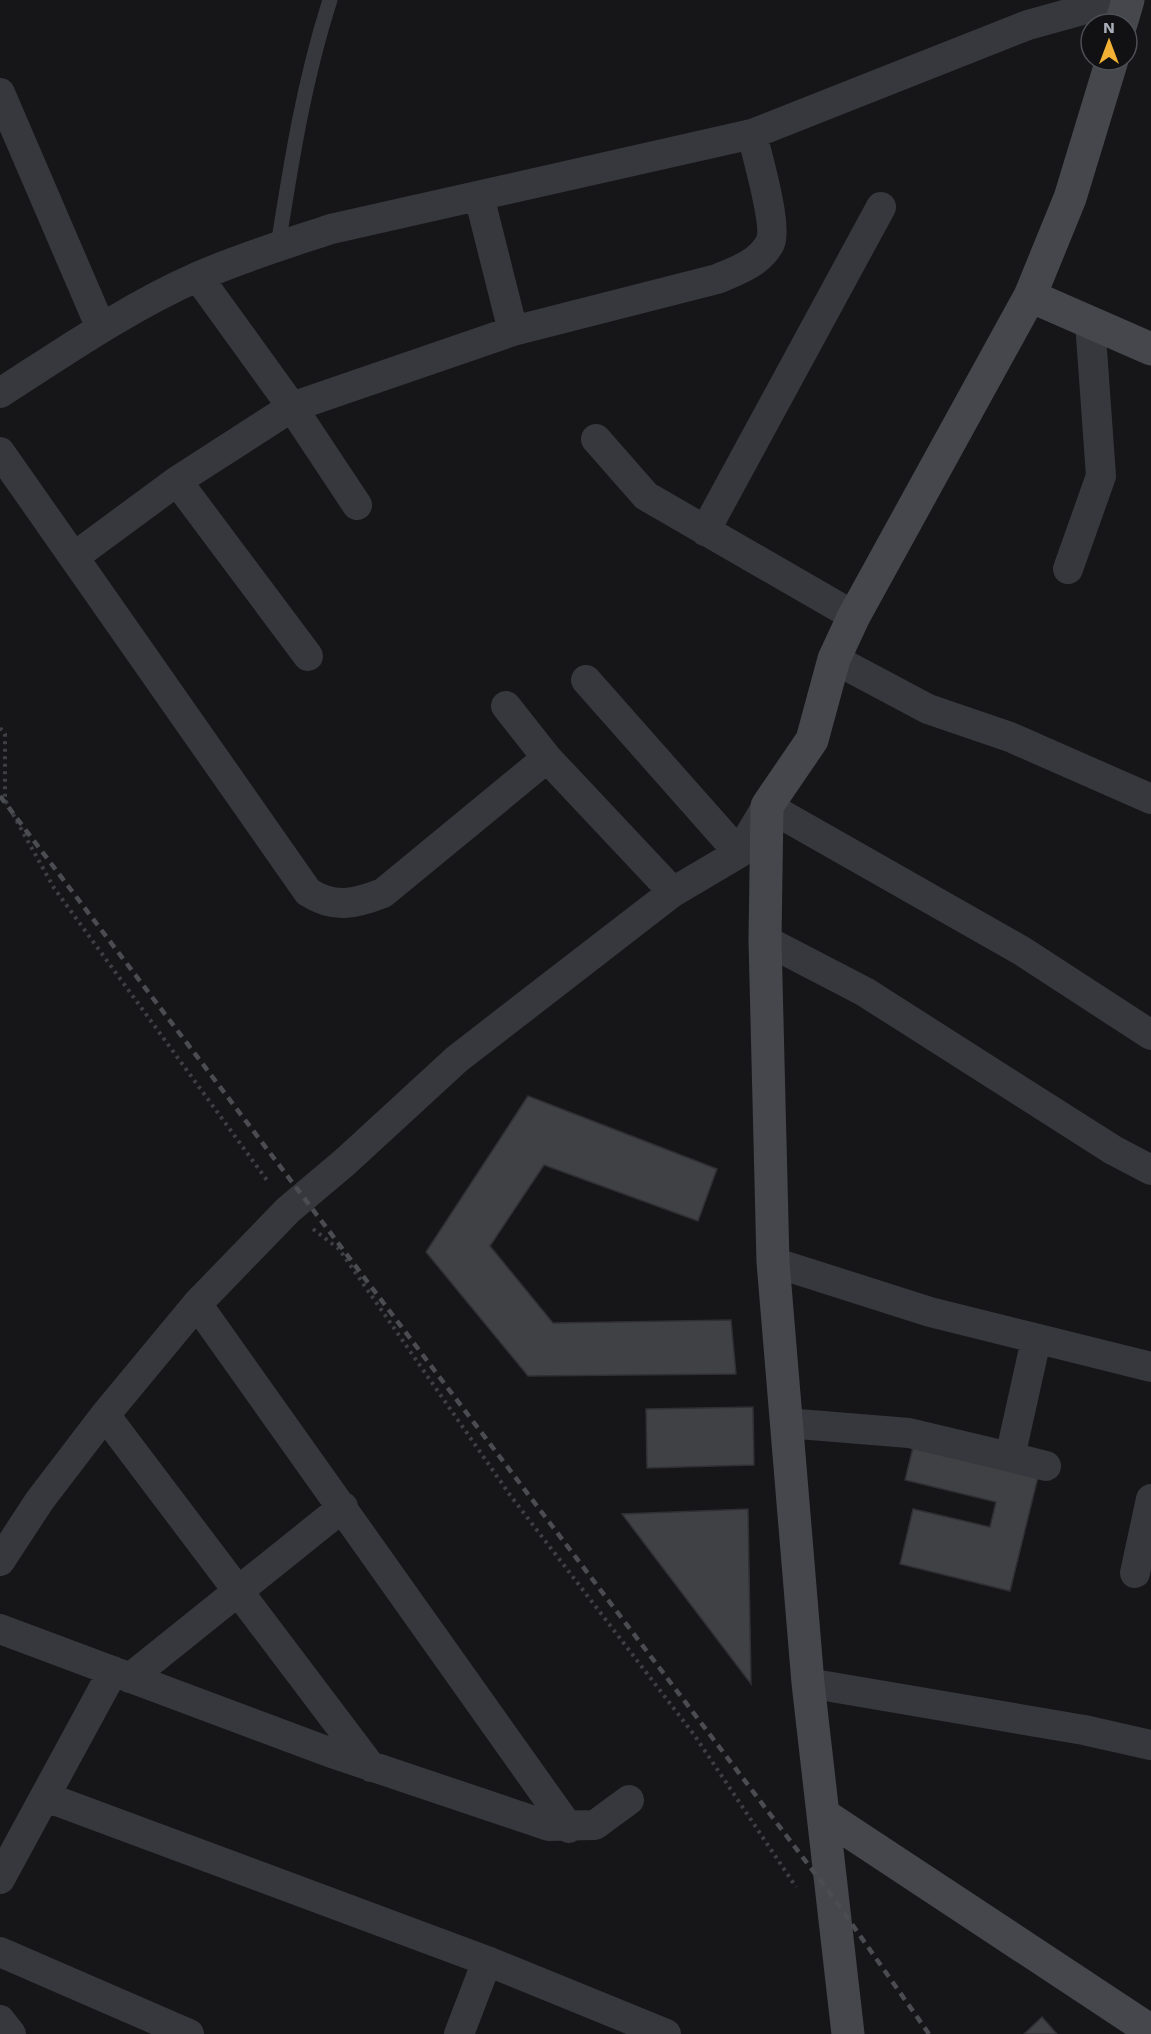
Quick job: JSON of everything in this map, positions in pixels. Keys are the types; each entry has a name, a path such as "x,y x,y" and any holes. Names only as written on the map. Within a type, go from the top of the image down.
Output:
{"street":[{"path":"0,393 101,328 198,277 278,246 331,229 752,134 1028,25 1118,0"},
{"path":"0,1561 40,1500 105,1415 197,1304 288,1210 345,1162 457,1059 673,892 739,853 767,806 812,740 834,659 854,616 1030,296 1070,198 1108,72"},
{"path":"0,93 6,121 101,328"},
{"path":"74,557 177,481 292,407 513,331 717,279 742,269 760,256 770,242 773,226 752,134"},
{"path":"478,196 513,331"},
{"path":"705,531 881,207"},
{"path":"198,277 292,407 357,505"},
{"path":"1030,296 1151,349"},
{"path":"1068,569 1101,476 1090,322"},
{"path":"596,439 646,496 854,616"},
{"path":"0,452 308,892 322,901 342,905 363,901 383,893 547,758"},
{"path":"177,481 308,656"},
{"path":"834,659 928,709 1010,737 1151,799"},
{"path":"586,680 739,853"},
{"path":"506,706 547,758 673,892"},
{"path":"767,806 765,940 773,1262 808,1683 848,2034"},
{"path":"767,806 1022,951 1151,1035"},
{"path":"765,940 865,992 1113,1150 1151,1170"},
{"path":"773,1262 930,1312 1151,1367"},
{"path":"197,1304 568,1828"},
{"path":"1010,1457 1036,1340"},
{"path":"105,1415 371,1767"},
{"path":"786,1423 909,1433 1047,1466"},
{"path":"1134,1573 1151,1499"},
{"path":"0,1880 46,1797 122,1674 238,1591 343,1508"},
{"path":"0,1629 371,1767 549,1827 568,1828 595,1825 629,1800"},
{"path":"808,1683 1084,1730 1151,1745"},
{"path":"46,1797 487,1961 666,2034"},
{"path":"824,1815 1151,2031"},
{"path":"0,1952 189,2034"},
{"path":"459,2034 487,1961"},
{"path":"0,2020 11,2034"}],"lane":[{"path":"278,246 294,139 317,39 330,0"}],"path":[{"path":"0,728 4,735 4,800 54,888 288,1210 339,1249 510,1495 695,1736 800,1894"}],"building":[{"path":"528,1096 717,1169 698,1221 544,1165 490,1246 553,1323 731,1320 736,1374 528,1376 426,1252"},
{"path":"753,1407 754,1465 647,1468 646,1409"},
{"path":"915,1439 1040,1469 1010,1591 900,1564 913,1509 990,1527 996,1502 905,1480"},
{"path":"748,1509 751,1684 622,1514"},
{"path":"1042,2017 1057,2034 1024,2034"}],"railway":[{"path":"0,796 835,1900 929,2034"}]}
